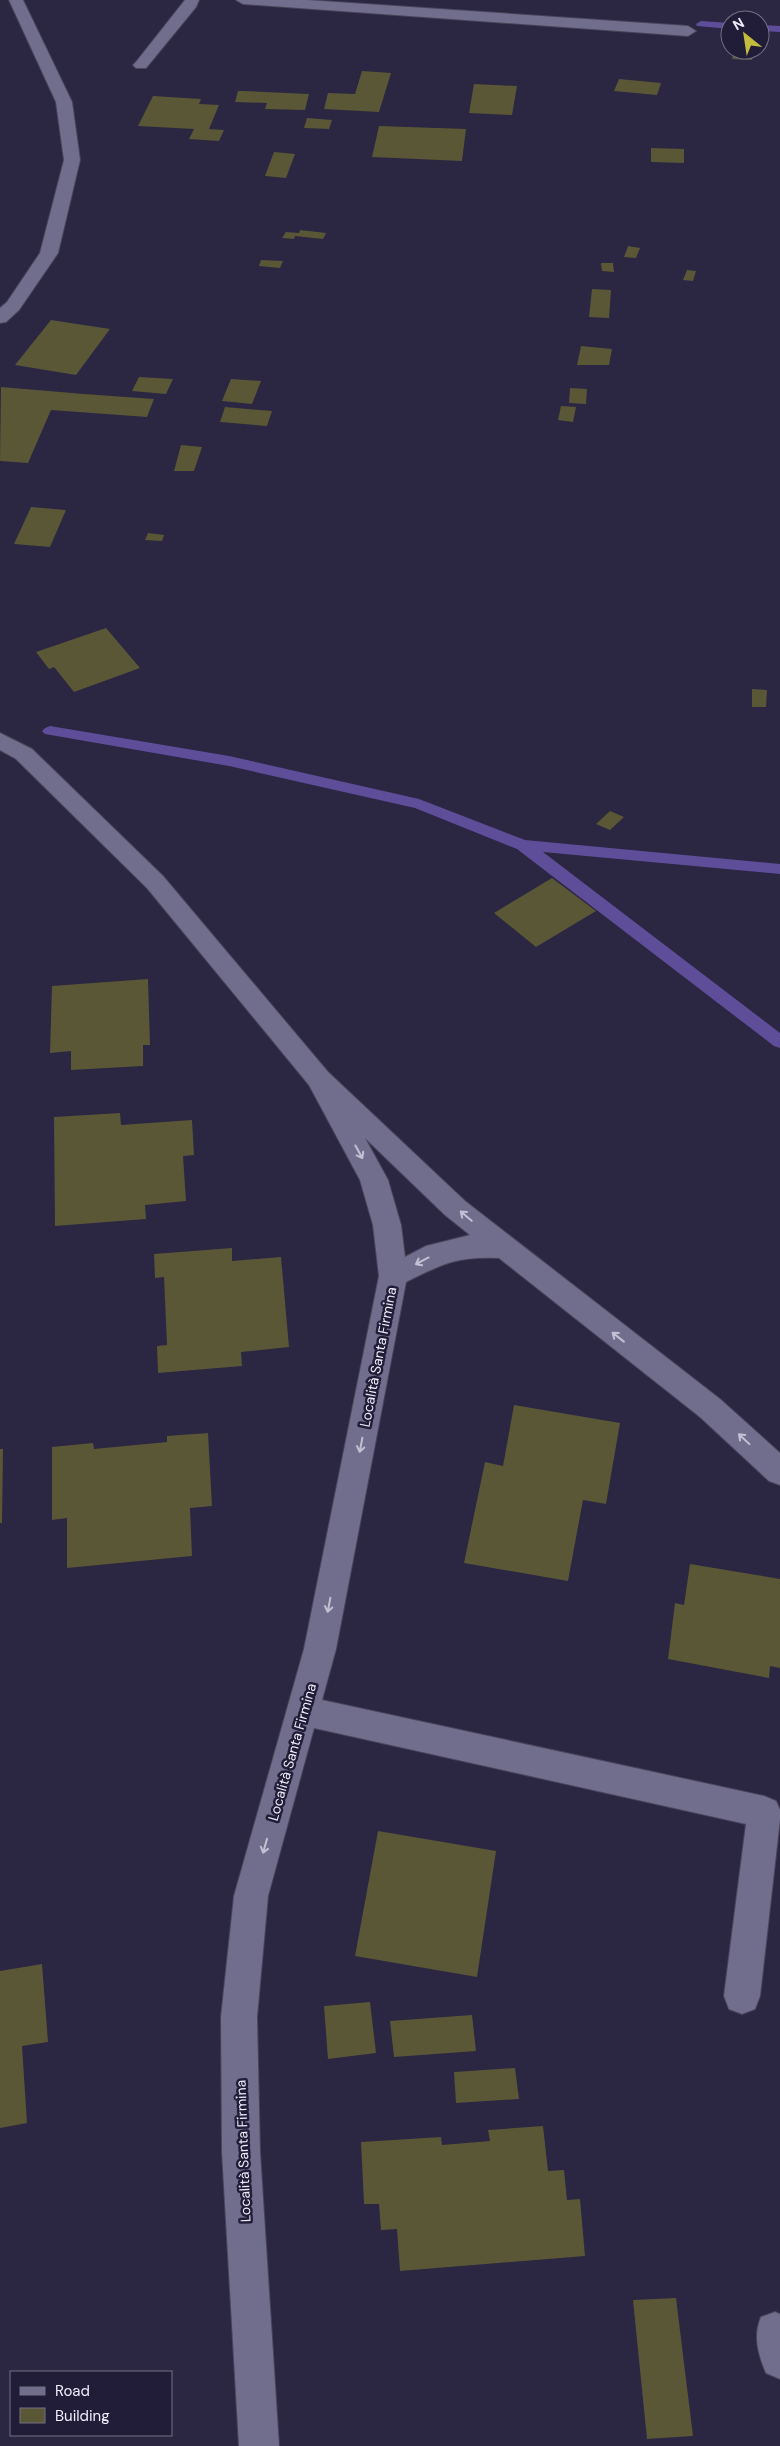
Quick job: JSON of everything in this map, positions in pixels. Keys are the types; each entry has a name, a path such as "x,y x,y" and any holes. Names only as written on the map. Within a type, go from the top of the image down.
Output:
{"street":[{"path":"0,318 13,306 49,253 72,160 64,102 16,0"},
{"path":"141,66 191,4 192,0"},
{"path":"243,0 688,31"},
{"path":"0,740 24,754 154,882 318,1079 455,1208 710,1408 780,1472"},
{"name":"Località Santa Firmina","path":"259,2446 241,2152 239,2016 251,1896 320,1649 393,1276 388,1225 374,1180 318,1079"},
{"path":"393,1276 436,1254 470,1246 503,1247"},
{"path":"303,1711 764,1812 742,1996"}],"building":[{"path":"362,71 391,73 379,112 324,109 328,93 355,94"},
{"path":"619,79 661,83 657,95 614,91"},
{"path":"474,84 517,86 512,115 469,113"},
{"path":"238,91 309,94 305,110 265,109 267,103 235,102"},
{"path":"153,96 201,99 199,104 219,105 209,129 224,130 219,141 189,139 194,129 138,126"},
{"path":"307,118 332,120 329,129 304,128"},
{"path":"379,126 466,129 462,161 372,157"},
{"path":"651,148 684,149 684,163 651,162"},
{"path":"274,152 295,154 286,178 265,176"},
{"path":"300,230 326,233 323,239 295,236 294,239 282,238 286,232 299,233"},
{"path":"628,246 640,248 636,258 624,257"},
{"path":"261,260 283,261 280,268 259,266"},
{"path":"601,263 613,263 614,272 602,271"},
{"path":"687,270 696,271 693,281 683,280"},
{"path":"592,289 611,290 609,318 589,317"},
{"path":"51,320 110,329 76,375 15,365"},
{"path":"581,346 612,349 609,365 577,365"},
{"path":"139,377 173,379 166,394 132,391"},
{"path":"231,379 261,381 252,404 222,401"},
{"path":"1,387 154,399 147,417 51,410 28,463 0,461"},
{"path":"570,388 587,389 586,404 569,403"},
{"path":"561,406 576,407 573,422 558,420"},
{"path":"225,407 272,411 267,426 220,422"},
{"path":"181,445 202,447 194,471 174,471"},
{"path":"31,507 66,510 50,547 14,544"},
{"path":"148,533 164,535 162,541 145,540"},
{"path":"106,628 140,668 74,692 54,667 49,669 36,652"},
{"path":"752,689 767,690 766,707 752,707"},
{"path":"610,811 624,817 610,830 596,824"},
{"path":"552,878 596,911 536,947 494,913"},
{"path":"148,979 150,1045 143,1045 143,1066 71,1070 71,1051 50,1053 52,986"},
{"path":"120,1113 121,1125 192,1120 194,1155 183,1156 186,1201 145,1205 146,1219 55,1226 54,1117"},
{"path":"232,1248 232,1261 281,1257 289,1347 241,1352 242,1366 158,1373 157,1346 167,1345 164,1277 155,1278 154,1254"},
{"path":"514,1405 620,1423 606,1504 583,1500 568,1581 464,1563 485,1462 503,1466"},
{"path":"208,1433 212,1506 190,1508 192,1556 67,1568 67,1518 52,1520 52,1447 93,1443 94,1449 167,1442 167,1436"},
{"path":"0,1449 3,1449 2,1523 0,1523"},
{"path":"690,1564 780,1579 780,1668 770,1666 769,1678 668,1659 675,1603 684,1605"},
{"path":"378,1831 496,1851 477,1977 355,1956"},
{"path":"42,1964 48,2042 22,2046 27,2123 0,2128 0,1971"},
{"path":"370,2002 376,2053 328,2059 324,2006"},
{"path":"472,2015 476,2051 394,2057 390,2021"},
{"path":"515,2068 519,2099 456,2103 454,2072"},
{"path":"543,2126 548,2171 564,2170 567,2200 580,2199 585,2256 400,2271 397,2229 381,2230 379,2204 364,2204 361,2142 441,2137 442,2145 490,2141 488,2130"},
{"path":"676,2298 693,2436 647,2439 633,2300"}],"waterway":[{"path":"701,24 720,25"},
{"path":"770,28 780,29"},
{"path":"50,731 229,761 419,804 523,845"},
{"path":"523,845 780,869"},
{"path":"523,845 780,1042"}]}
